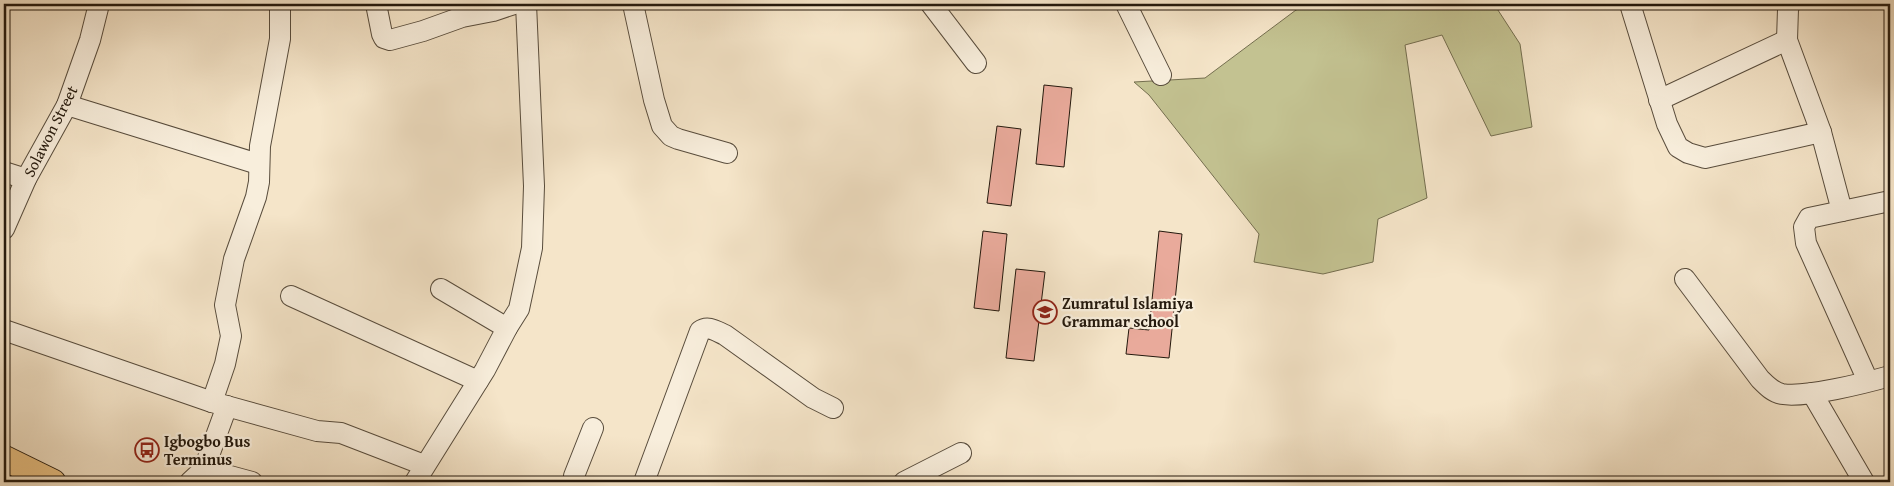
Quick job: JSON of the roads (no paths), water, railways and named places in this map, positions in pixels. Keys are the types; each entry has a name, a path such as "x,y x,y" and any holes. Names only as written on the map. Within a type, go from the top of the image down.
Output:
{"main road":[{"path":"4,458 53,482"}],"street":[{"name":"Solawon Street","path":"4,229 26,180 67,105 90,40 100,4"},
{"path":"252,482 197,476 219,404 231,336 225,304 234,259 256,197 259,182 260,146 280,38 280,4"},
{"path":"376,4 382,34 384,38 390,40 462,17 493,11 514,4"},
{"path":"4,330 219,404 317,431 341,434 419,474 478,381 519,309 532,248 534,186 526,4"},
{"path":"632,4 654,100 662,126 666,132 678,139 726,152"},
{"path":"931,4 976,63"},
{"path":"1126,4 1161,75"},
{"path":"1630,4 1667,124 1678,147 1688,153 1705,158 1821,132"},
{"path":"1790,4 1788,9 1787,40 1821,132 1842,211"},
{"path":"1660,100 1787,40"},
{"path":"67,105 258,164"},
{"path":"4,172 26,180"},
{"path":"1868,381 1806,242 1804,227 1809,218 1890,202"},
{"path":"1686,279 1769,388 1780,394 1812,393 1890,376"},
{"path":"441,289 507,328"},
{"path":"291,296 478,381"},
{"path":"644,482 700,331 704,328 725,335 814,398 833,408"},
{"path":"1812,393 1864,482"},
{"path":"575,482 574,476 594,428"},
{"path":"904,482 961,453"}],"place":[{"name":"Zumratul Islamiya Grammar school","path":"1045,312"},
{"name":"Igbogbo Bus Terminus","path":"147,450"}]}
